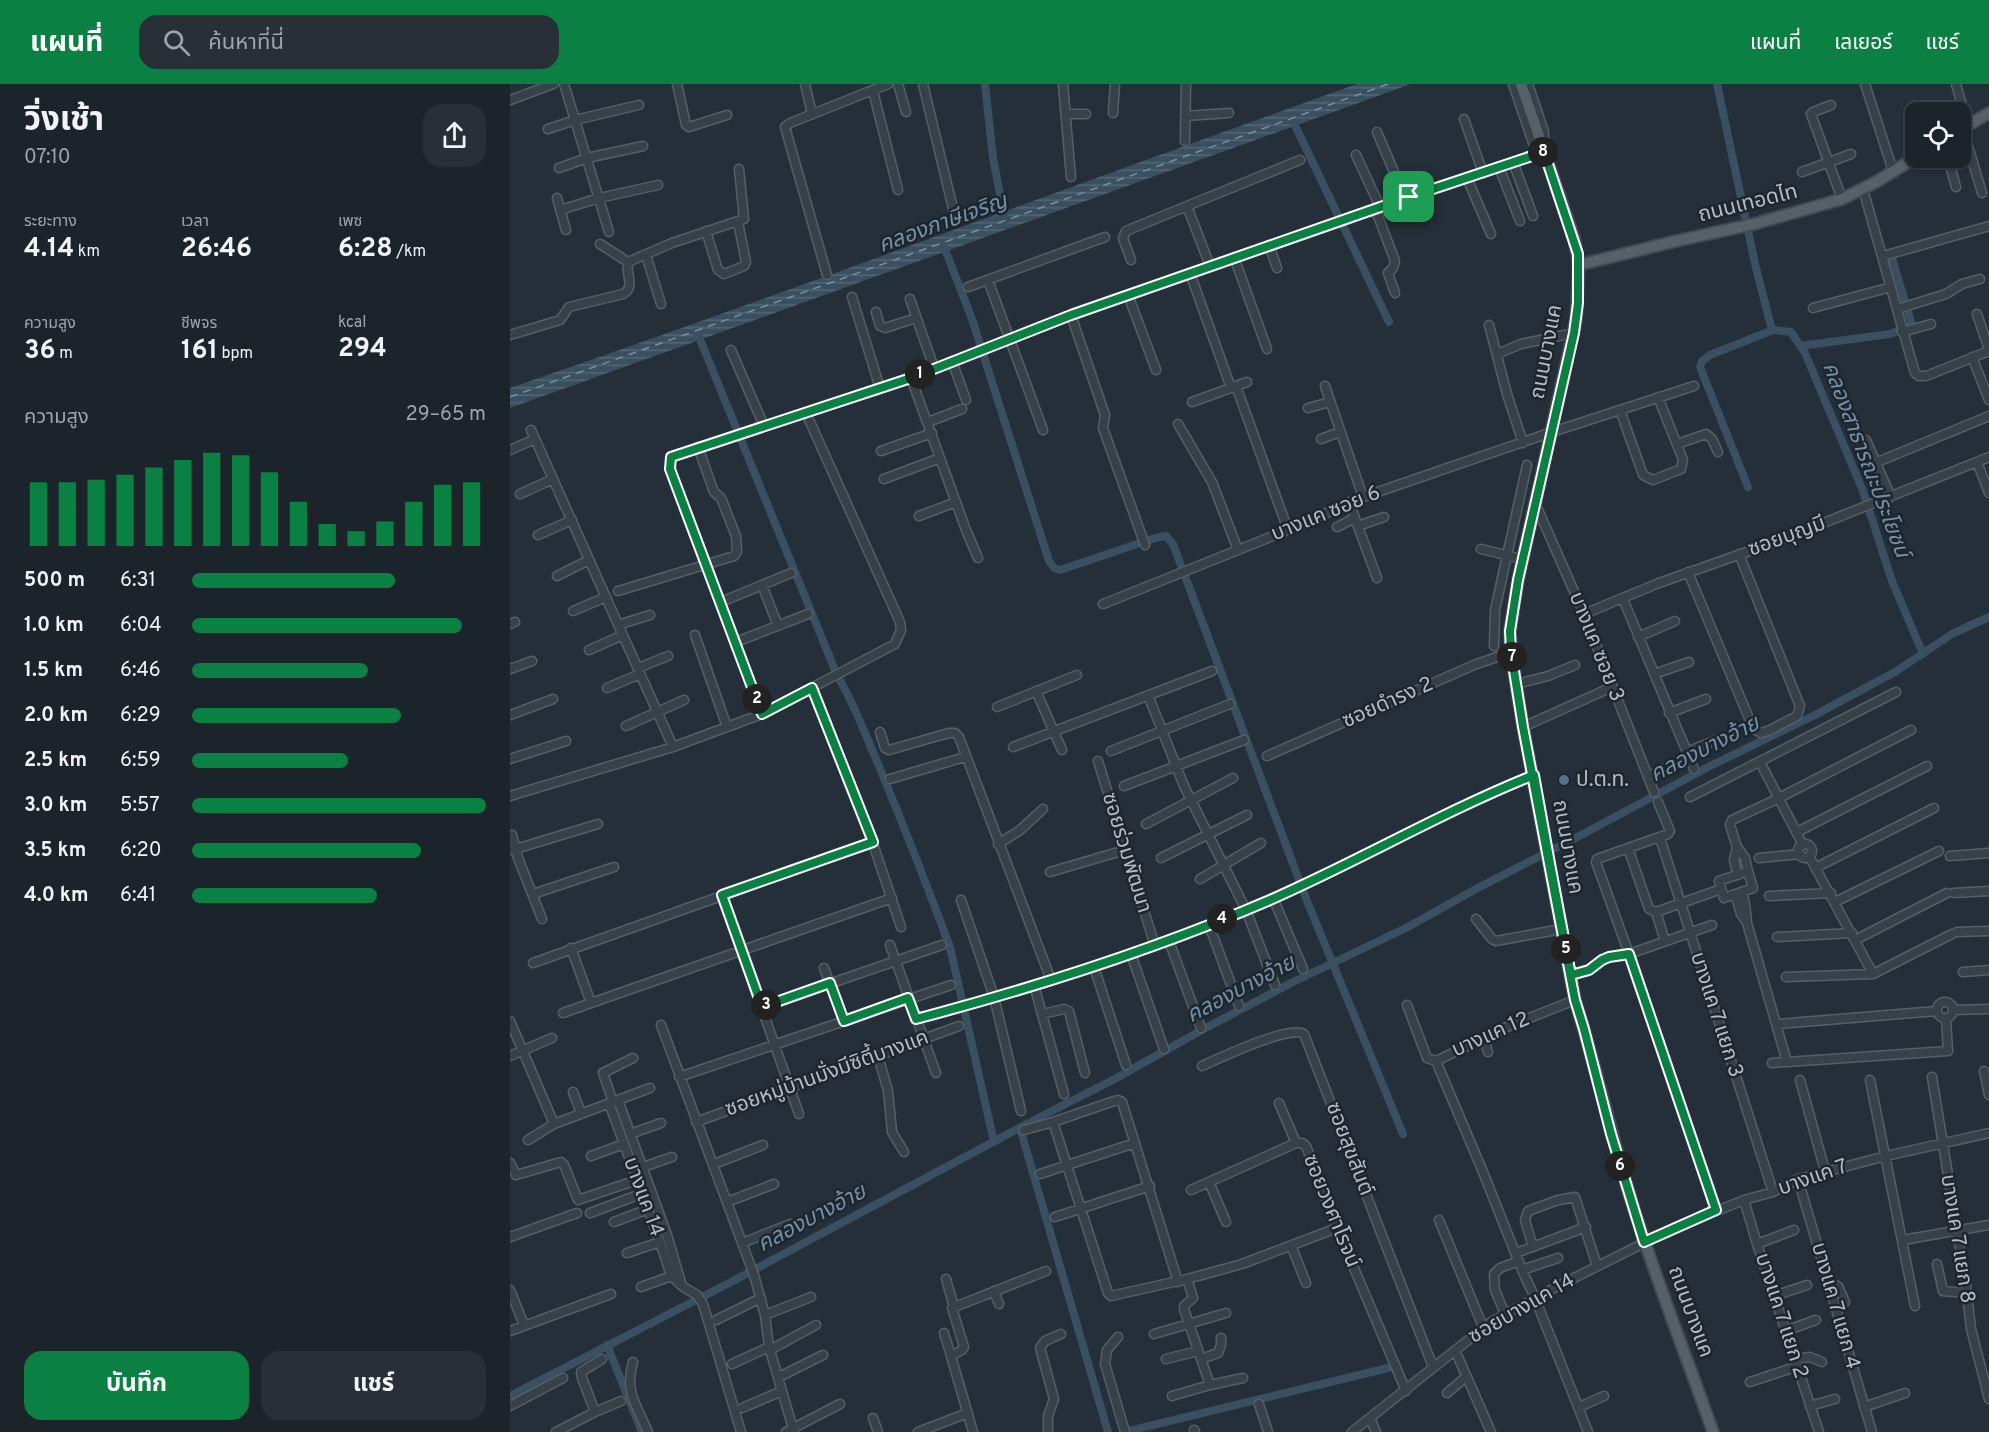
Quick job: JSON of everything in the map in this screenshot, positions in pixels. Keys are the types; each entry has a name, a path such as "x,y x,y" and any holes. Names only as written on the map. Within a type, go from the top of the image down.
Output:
{"main road":[{"name":"ถนนบางแค","path":"1521,84 1574,238 1579,265 1574,333 1522,559 1510,631 1511,652 1575,1000 1611,1134 1644,1242 1713,1432"},
{"path":"1971,124 1989,113"},
{"name":"ถนนเทอดไท","path":"1579,265 1754,224 1842,199 1905,164"}],"street":[{"path":"510,100 553,84"},
{"path":"564,84 609,232"},
{"path":"678,84 686,125 689,128 727,115"},
{"path":"805,84 812,114"},
{"path":"827,275 785,127 888,84"},
{"path":"898,84 906,112"},
{"path":"923,84 955,217"},
{"path":"1064,84 1071,177"},
{"path":"1113,113 1115,84"},
{"path":"1185,141 1186,84"},
{"path":"1513,84 1533,143 1544,152"},
{"path":"1528,84 1544,132 1544,152"},
{"path":"1865,84 1893,171"},
{"path":"1956,84 1961,102"},
{"path":"873,91 898,190"},
{"path":"548,129 575,120 639,105"},
{"path":"1831,105 1811,114 1842,199"},
{"path":"1185,116 1229,113"},
{"path":"1066,114 1086,114"},
{"path":"1464,119 1483,172"},
{"path":"1377,132 1406,198"},
{"path":"559,168 587,158 643,146"},
{"path":"1971,150 1982,193"},
{"path":"762,714 722,602 670,469 671,457 911,378 1071,315 1334,222 1544,152"},
{"path":"1802,172 1851,154"},
{"path":"1356,155 1378,207 1395,261 1388,273 1395,293"},
{"path":"1131,260 1123,238 1126,231 1300,160"},
{"path":"1513,162 1533,216"},
{"path":"1499,167 1520,221"},
{"path":"1951,168 1956,187"},
{"path":"628,262 706,231 744,219 739,169"},
{"path":"1467,178 1491,234"},
{"path":"560,210 599,198 658,185"},
{"path":"1863,189 1912,368 1919,376 1926,376 1989,350 1977,314"},
{"path":"557,198 566,230"},
{"path":"1187,206 1210,266"},
{"path":"706,231 718,270 724,274 744,266 746,262 738,222"},
{"path":"1883,256 1989,226"},
{"path":"968,287 1105,237"},
{"path":"600,244 628,262"},
{"path":"1269,245 1277,268"},
{"path":"646,255 661,304"},
{"path":"1234,257 1267,350"},
{"path":"510,335 560,320 569,307 629,291 628,262"},
{"path":"1190,273 1288,530"},
{"path":"1897,309 1946,294 1962,284 1980,279"},
{"path":"988,280 1043,430"},
{"path":"1813,308 1891,287"},
{"path":"1128,295 1156,370"},
{"path":"852,297 880,388"},
{"path":"910,299 934,368"},
{"path":"876,312 880,326 885,328 916,318"},
{"path":"1071,315 1105,415 1103,428 1145,545"},
{"path":"1902,332 1930,324"},
{"path":"1489,325 1523,442"},
{"path":"1497,354 1521,344 1574,333"},
{"path":"731,350 764,426"},
{"path":"1972,357 1989,400"},
{"path":"952,361 966,400"},
{"path":"911,378 978,558"},
{"path":"1192,402 1247,382"},
{"path":"1325,386 1364,497"},
{"name":"บางแค ซอย 6","path":"1103,604 1288,530 1349,502 1694,386"},
{"path":"1620,410 1643,476 1653,480 1681,469 1683,460 1658,398"},
{"path":"1308,408 1330,402"},
{"path":"928,422 962,409"},
{"path":"510,796 673,747 762,714 896,644 902,630 900,622 806,413"},
{"path":"1875,463 1989,416"},
{"path":"1178,424 1212,482 1238,550"},
{"path":"1321,438 1340,432"},
{"path":"881,451 932,434"},
{"path":"510,450 533,435 673,747"},
{"path":"1677,444 1706,435 1712,439 1718,452"},
{"path":"1866,440 1891,497"},
{"path":"618,591 734,556 738,546 736,536 721,498 714,492 698,447"},
{"name":"ซอยบุญมี","path":"1584,614 1688,572 1891,497 1989,457"},
{"path":"884,479 940,458"},
{"path":"1977,462 1989,493"},
{"path":"1494,646 1494,618 1527,465"},
{"path":"520,494 553,479"},
{"path":"920,516 956,502"},
{"path":"1349,502 1377,578"},
{"name":"บางแค ซอย 3","path":"1535,503 1584,614 1654,792"},
{"path":"1337,527 1384,517"},
{"path":"538,536 572,520"},
{"path":"1481,549 1522,559"},
{"path":"1688,572 1753,728 1761,733 1770,730 1794,719 1799,714 1800,706 1738,554"},
{"path":"556,576 589,560"},
{"path":"722,602 791,573"},
{"path":"762,585 778,626"},
{"path":"573,611 606,597"},
{"path":"1623,598 1694,769"},
{"path":"736,642 808,614"},
{"path":"618,625 650,615"},
{"path":"1638,637 1675,621"},
{"path":"589,650 622,635"},
{"path":"695,635 727,726"},
{"name":"ซอยดำรง 2","path":"1267,756 1474,665 1511,652"},
{"path":"607,688 668,656"},
{"path":"510,669 532,662"},
{"path":"1654,674 1689,662"},
{"path":"1516,684 1548,676 1575,665"},
{"path":"1013,747 1212,671"},
{"path":"997,707 1077,675"},
{"path":"1523,727 1612,687"},
{"path":"812,688 873,842 901,927"},
{"path":"1036,691 1062,750"},
{"path":"1690,797 1896,692"},
{"path":"1149,695 1191,801 1245,910 1275,985"},
{"path":"510,715 553,699"},
{"path":"1669,713 1706,699"},
{"path":"626,726 684,700"},
{"path":"1111,751 1230,704"},
{"path":"1748,872 1719,881 1724,898 1753,888 1745,858 1737,847 1730,825 1732,820 1911,729"},
{"path":"880,732 885,748 889,750 949,732 959,737 965,758 1051,980"},
{"path":"1648,776 1719,739"},
{"path":"1124,786 1244,740"},
{"path":"510,759 566,741"},
{"path":"890,778 965,758"},
{"name":"ซอยร่วมพัฒนา","path":"1098,761 1155,946"},
{"path":"1760,762 1803,845"},
{"path":"1797,832 1927,766"},
{"path":"916,1019 1094,967 1168,941 1272,898 1534,775"},
{"path":"1146,824 1233,778"},
{"path":"1658,802 1670,831 1660,838 1598,859 1596,862 1716,1210"},
{"path":"1817,867 1934,808"},
{"path":"998,844 1019,831 1043,809"},
{"path":"1161,858 1247,815"},
{"path":"514,851 598,824"},
{"path":"511,833 514,851 542,919"},
{"name":"บางแค 7 แยก 3","path":"1660,838 1773,1192"},
{"path":"533,963 873,842"},
{"path":"1200,879 1261,843"},
{"path":"1800,854 1800,848 1803,845"},
{"path":"1803,845 1809,845 1812,849 1809,856"},
{"path":"1737,847 1734,860 1738,875"},
{"path":"1628,848 1649,909 1656,912 1721,889"},
{"path":"1050,872 1125,850"},
{"path":"1835,902 1939,851"},
{"path":"1950,856 1989,853"},
{"path":"1760,858 1800,854 1803,857 1809,856"},
{"path":"1809,856 1873,974"},
{"path":"533,894 614,867"},
{"path":"1777,937 1853,937 1950,893 1989,891"},
{"path":"1738,893 1741,914 1747,922 1787,1062"},
{"path":"1769,896 1830,893"},
{"path":"722,895 799,1114"},
{"path":"563,1013 892,898"},
{"path":"1272,898 1303,969"},
{"path":"961,900 994,997 1021,1111"},
{"path":"1656,912 1665,941"},
{"path":"1476,919 1496,941 1562,929"},
{"path":"1209,924 1239,1006"},
{"path":"1571,975 1589,970 1609,957 1629,954 1712,925"},
{"path":"1786,977 1873,974 1955,933 1989,931"},
{"path":"1168,941 1201,1028"},
{"path":"890,945 936,1073"},
{"path":"762,1007 942,945"},
{"path":"572,948 591,1003"},
{"path":"1131,954 1164,1049"},
{"path":"1094,967 1126,1065"},
{"path":"824,968 844,1021"},
{"path":"1963,972 1989,970"},
{"path":"679,1077 951,985"},
{"path":"1034,985 1064,1094"},
{"name":"บางแค 12","path":"1407,1005 1428,1058 1436,1061 1509,1026 1575,1000"},
{"path":"1945,1003 1949,1004 1953,1011 1950,1017 1946,1018 1939,1016 1937,1011 1938,1006 1945,1003"},
{"path":"1042,1014 1064,1009 1070,1011 1085,1073"},
{"path":"1953,1011 1989,1009"},
{"path":"1777,1024 1937,1011"},
{"path":"1772,1063 1948,1051 1946,1018"},
{"path":"510,1021 554,1124"},
{"path":"661,1025 696,1122 714,1164 761,1298 770,1348 791,1431 840,1404"},
{"name":"ซอยหมู่บ้านมั่งมีซิตี้บางแค","path":"696,1122 959,1026"},
{"name":"ซอยสุขสันต์","path":"1202,1066 1259,1041 1295,1032 1304,1034 1433,1367"},
{"path":"510,1056 552,1038"},
{"path":"1484,1038 1488,1052"},
{"path":"878,1056 888,1091 892,1132 904,1152"},
{"path":"613,1102 603,1073 633,1058"},
{"path":"1436,1061 1588,1432"},
{"path":"1984,1071 1989,1095"},
{"name":"บางแค 7 แยก 8","path":"1932,1077 1971,1329 1989,1399"},
{"path":"1800,1080 1825,1171"},
{"path":"1870,1080 1915,1306"},
{"path":"528,1140 554,1124 650,1088"},
{"path":"573,1092 581,1113"},
{"path":"1024,1130 1118,1100 1122,1102 1183,1280 1193,1298 1184,1306 1210,1385"},
{"name":"บางแค 14","path":"613,1102 630,1134 643,1167 648,1209 662,1238"},
{"name":"บางแค 14","path":"613,1102 624,1144 637,1180 646,1191 675,1275 682,1286 696,1295 703,1304 741,1432"},
{"path":"1280,1103 1296,1143"},
{"path":"1053,1122 1108,1293 1116,1296 1242,1264 1337,1228"},
{"path":"630,1134 661,1123"},
{"name":"บางแค 7","path":"1644,1242 1716,1210 1773,1192 1798,1179 1989,1133"},
{"path":"1040,1174 1136,1143"},
{"name":"ซอยวงศาโรจน์","path":"1191,1190 1296,1143 1306,1146 1337,1228 1406,1391"},
{"path":"591,1156 624,1144"},
{"path":"714,1164 763,1145"},
{"path":"643,1167 672,1157"},
{"path":"510,1163 516,1175 561,1162 578,1200 637,1180"},
{"name":"บางแค 7 แยก 4","path":"1798,1179 1872,1432"},
{"path":"1209,1182 1226,1222"},
{"path":"727,1202 774,1184"},
{"path":"1054,1217 1150,1186"},
{"path":"590,1213 646,1191"},
{"path":"1533,1247 1525,1220 1528,1211 1558,1200 1575,1197 1597,1266"},
{"name":"บางแค 7 แยก 2","path":"1744,1200 1756,1244 1818,1432"},
{"path":"614,1222 648,1209"},
{"path":"510,1237 577,1213"},
{"path":"1439,1220 1482,1327"},
{"path":"742,1243 790,1224"},
{"path":"1903,1240 1989,1225"},
{"path":"1505,1314 1495,1290 1494,1274 1533,1247 1586,1227"},
{"path":"1756,1244 1794,1230"},
{"path":"627,1253 662,1238"},
{"name":"ซอยบางแค 14","path":"1352,1432 1406,1391 1482,1327 1644,1242"},
{"path":"1290,1245 1306,1283"},
{"path":"1522,1270 1558,1257"},
{"path":"1937,1264 1943,1291 1967,1293"},
{"path":"951,1356 964,1347 951,1310 954,1306 1046,1271"},
{"path":"641,1287 675,1275"},
{"path":"946,1279 954,1306"},
{"path":"1828,1282 1838,1286 1845,1302"},
{"path":"1774,1296 1807,1285"},
{"path":"510,1290 524,1325"},
{"path":"994,1291 999,1305"},
{"path":"510,1331 611,1294"},
{"path":"765,1315 811,1297"},
{"path":"716,1320 761,1298"},
{"path":"1154,1334 1226,1313"},
{"path":"1785,1331 1816,1320"},
{"path":"732,1364 816,1325"},
{"path":"944,1333 973,1432"},
{"path":"1048,1432 1048,1416 1054,1399 1040,1348 1045,1341 1062,1334"},
{"path":"1118,1337 1107,1350 1105,1364 1125,1432"},
{"path":"1166,1359 1218,1353 1221,1338"},
{"path":"1455,1350 1491,1432"},
{"path":"779,1377 824,1354"},
{"path":"1750,1382 1810,1358 1822,1362"},
{"path":"595,1412 581,1372 602,1359"},
{"path":"633,1362 629,1385 648,1432"},
{"path":"1447,1393 1466,1377"},
{"path":"510,1406 563,1378"},
{"path":"1172,1396 1243,1378"},
{"path":"742,1408 782,1391"},
{"path":"1864,1407 1905,1393"},
{"path":"1579,1407 1604,1396"},
{"path":"1810,1406 1835,1399"},
{"path":"556,1432 621,1401"},
{"path":"1259,1404 1268,1432"},
{"path":"918,1432 968,1413"},
{"path":"873,1418 878,1432"},
{"path":"1370,1418 1376,1432"}],"water":[{"path":"1357,84 1411,84 510,408 510,388"}],"waterway":[{"name":"คลองภาษีเจริญ","path":"985,84 993,158 1005,220"},
{"name":"คลองสาธารณะประโยชน์","path":"1717,84 1756,268 1771,326 1773,330 1791,332 1805,353 1863,491 1892,581 1923,654"},
{"path":"1292,119 1389,322"},
{"name":"คลองภาษีเจริญ","path":"943,244 972,319 1049,561 1054,568 1060,570 1155,538 1166,536 1173,544 1307,901 1403,1134"},
{"path":"1800,346 1890,334 1912,325 1892,258"},
{"path":"1748,487 1700,367 1702,361 1710,355 1773,330"},
{"path":"697,332 837,675 881,771 950,947 994,1142"},
{"name":"คลองบางอ้าย","path":"510,1396 733,1281 1293,982 1406,928 1710,766 1815,715 1895,672 1952,634 1989,617"},
{"path":"1020,1128 1108,1432"},
{"path":"607,1345 642,1432"},
{"path":"1125,1432 1392,1367"}],"ferry route":[{"path":"510,397 1388,84"}],"place":[{"name":"ป.ต.ท.","path":"1564,780"}],"route":[{"path":"1409,197 1071,315 911,378 671,457 670,469 722,602 762,714 812,688 873,842 722,895 762,1007 830,983 844,1021 908,998 916,1019 1051,980 1155,946 1272,898 1534,775 1571,975 1589,970 1609,957 1629,954 1716,1210 1644,1242 1611,1134 1575,1000 1534,775 1523,727 1511,652 1510,631 1518,580 1574,333 1578,303 1578,254 1544,152 1409,197"}]}
